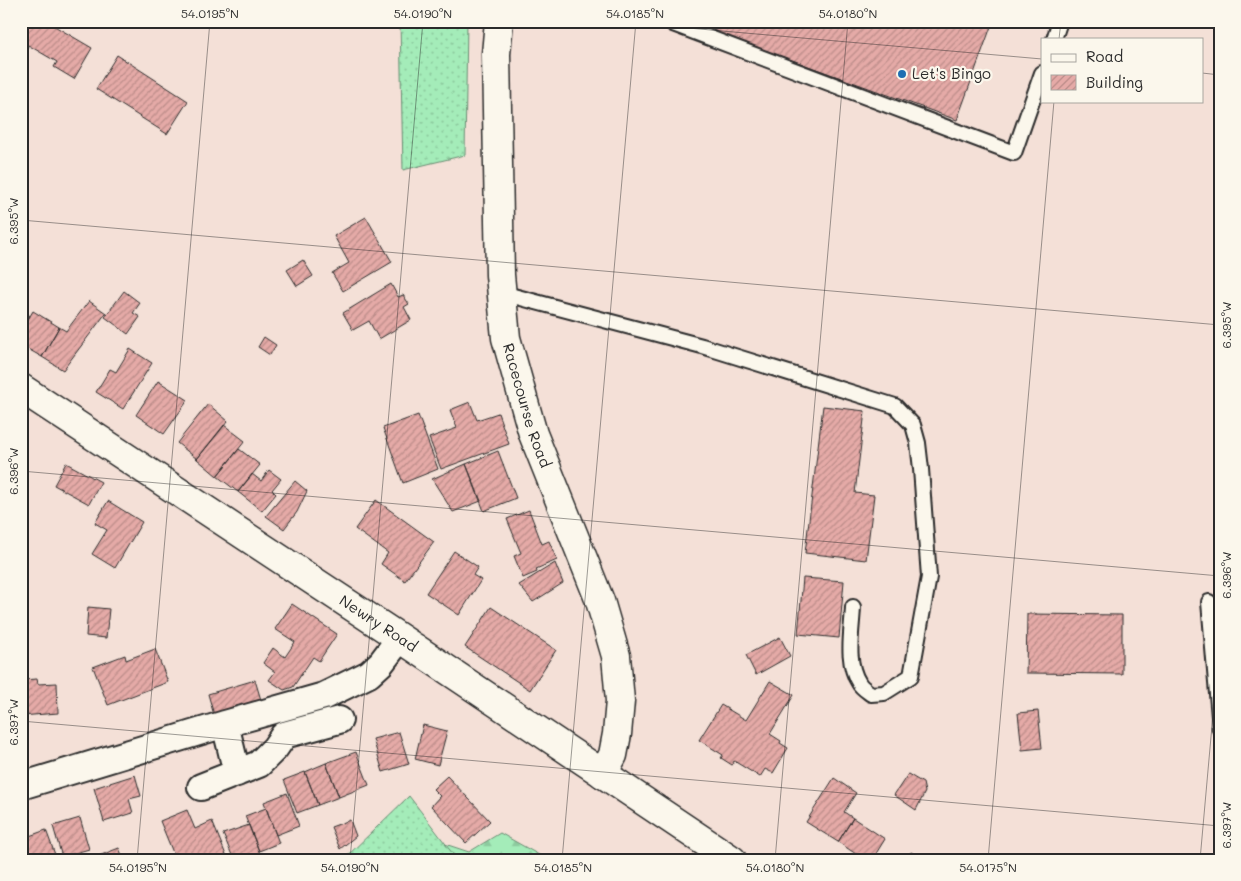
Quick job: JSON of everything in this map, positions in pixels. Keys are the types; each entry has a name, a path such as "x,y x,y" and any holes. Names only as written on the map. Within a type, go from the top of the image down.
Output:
{"main road":[{"name":"Racecourse Road","path":"498,21 496,54 500,265 506,338 533,434 600,600 616,656 620,701 617,734 613,755 603,774"},
{"name":"Newry Road","path":"21,388 732,860"}],"street":[{"path":"21,786 324,696 369,674 400,638"},
{"path":"201,788 259,764 275,748 284,735 339,720"},
{"path":"225,724 237,773"}],"lane":[{"path":"1054,38 1060,21"},
{"path":"670,22 1014,153 1041,76"},
{"path":"502,293 702,346 895,406 913,425 918,443 929,577 911,676 884,694 871,694 859,684 852,665 850,650 853,607"},
{"path":"1209,602 1220,729"}],"green space":[{"path":"400,21 467,21 465,155 403,170"},
{"path":"409,796 458,860 343,860"},
{"path":"500,833 548,860 458,860 445,844 469,852"}],"building":[{"path":"21,21 46,21 92,48 74,79 54,67 57,62 28,45 27,48 21,44"},
{"name":"Let's Bingo","path":"705,21 993,21 957,120 703,28"},
{"path":"117,55 188,101 167,134 96,89"},
{"path":"366,217 392,262 343,291 332,273 349,263 334,236"},
{"path":"303,260 313,276 297,286 287,270"},
{"path":"391,284 398,297 403,295 409,304 404,307 411,320 379,339 369,321 353,330 343,313"},
{"path":"124,291 140,303 133,313 140,317 128,334 105,317"},
{"path":"89,301 106,313 63,370 42,357 59,327 66,331"},
{"path":"21,310 30,316 21,331"},
{"path":"33,311 59,327 42,357 21,345 21,331"},
{"path":"264,337 276,345 270,355 258,347"},
{"path":"130,349 152,363 123,409 96,392 110,369 116,372"},
{"path":"158,381 188,400 164,434 136,415"},
{"path":"470,402 477,420 498,413 509,444 441,469 429,438 457,428 450,410"},
{"path":"208,404 228,421 197,459 177,443"},
{"path":"823,406 865,411 855,493 874,495 866,560 805,553"},
{"path":"418,415 438,469 403,483 383,428"},
{"path":"224,425 245,441 217,476 197,459"},
{"path":"239,449 260,465 238,492 217,476"},
{"path":"498,451 516,498 484,511 466,464"},
{"path":"66,463 101,482 89,504 54,485"},
{"path":"466,464 481,501 453,512 432,479"},
{"path":"269,470 281,479 272,490 276,494 262,511 238,492 252,474 261,481"},
{"path":"295,481 307,491 297,512 284,529 266,516"},
{"path":"376,500 434,542 405,581 381,564 388,553 355,529"},
{"path":"108,501 142,522 115,568 92,554 107,530 95,523"},
{"path":"529,510 542,544 549,541 557,560 536,569 537,572 523,578 514,556 521,553 507,519"},
{"path":"454,551 478,567 473,575 481,580 459,615 426,593"},
{"path":"555,563 563,583 533,602 519,585"},
{"path":"803,578 844,581 839,638 798,634"},
{"path":"292,604 337,634 319,661 313,657 293,687 284,690 269,680 275,672 263,663 273,648 285,657 295,642 275,629"},
{"path":"88,607 109,609 106,638 86,636"},
{"path":"491,607 556,650 530,690 465,647"},
{"path":"1027,614 1122,615 1122,674 1026,673"},
{"path":"780,637 790,656 756,675 746,655"},
{"path":"155,649 168,682 108,705 93,667 125,655 126,660"},
{"path":"37,679 38,684 57,683 58,713 21,716 21,680"},
{"path":"255,680 261,700 214,715 208,694"},
{"path":"770,681 794,695 770,734 788,748 773,773 765,769 760,777 734,761 732,765 721,758 723,755 699,740 721,705 746,720"},
{"path":"1038,711 1042,748 1022,750 1018,713"},
{"path":"423,725 447,731 438,765 415,759"},
{"path":"399,732 409,764 383,772 373,739"},
{"path":"356,752 369,785 339,797 326,763"},
{"path":"326,763 339,797 318,805 305,772"},
{"path":"305,772 318,805 297,813 284,780"},
{"path":"908,774 923,783 925,792 916,810 894,795"},
{"path":"135,775 141,796 129,799 133,813 104,822 94,788"},
{"path":"447,776 490,821 466,843 431,806 440,796 433,789"},
{"path":"834,778 856,793 844,812 853,818 838,842 806,822"},
{"path":"287,793 299,826 276,835 264,802"},
{"path":"266,808 279,843 259,851 245,816"},
{"path":"187,810 195,829 212,821 228,860 208,860 206,855 195,860 176,860 160,821"},
{"path":"80,818 89,849 62,857 53,826"},
{"path":"853,818 885,839 872,860 865,860 838,842"},
{"path":"350,820 356,836 340,849 331,827"},
{"path":"249,825 262,859 234,860 223,834"},
{"path":"46,830 57,860 21,860 21,839"},
{"path":"119,848 124,860 91,860 91,859"},
{"path":"911,852 923,860 906,860"}],"place":[{"name":"Let's Bingo","path":"902,74"}]}
